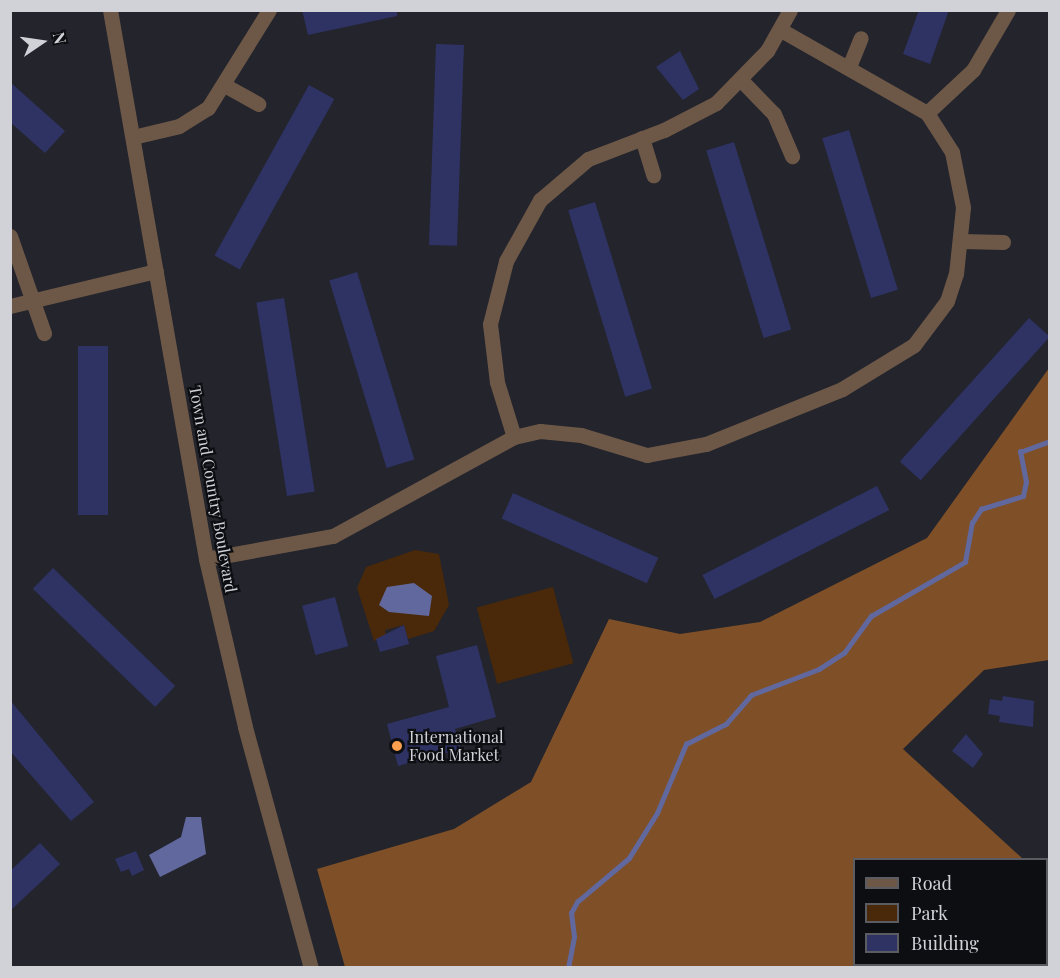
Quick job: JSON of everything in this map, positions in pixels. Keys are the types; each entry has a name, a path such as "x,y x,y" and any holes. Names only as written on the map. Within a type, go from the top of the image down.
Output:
{"street":[{"name":"Town and Country Boulevard","path":"110,10 206,559 245,727 311,968"},
{"path":"133,137 194,118 226,86 268,10"},
{"path":"514,437 495,374 490,324 506,261 540,200 562,177 588,159 690,118 741,80 781,30 790,10"},
{"path":"927,113 973,70 1008,10"},
{"path":"206,559 333,536 514,437 562,431 625,451 669,454 794,412 914,345 947,301 962,241 960,176 952,152 927,113 781,30"},
{"path":"849,67 861,38"},
{"path":"741,80 774,114 792,156"},
{"path":"226,86 258,104"},
{"path":"642,138 653,175"},
{"path":"10,236 44,333"},
{"path":"962,241 1003,242"},
{"path":"10,306 33,298 156,271"}],"green space":[{"path":"415,550 439,554 449,605 434,631 408,639 404,625 385,630 386,636 374,641 357,588 366,567"},
{"path":"553,587 573,663 497,684 477,607"}],"shaded area":[{"path":"1049,368 1049,660 984,670 903,749 1022,858 853,858 853,966 985,967 345,967 317,869 454,829 531,782 609,619 680,634 760,622 927,538"}],"water":[{"path":"414,583 432,596 429,616 389,612 379,605 387,587"},
{"path":"186,817 201,817 206,854 160,877 149,855 181,837"}],"building":[{"path":"302,10 397,10 397,16 308,35"},
{"path":"919,10 949,10 930,64 903,54"},
{"path":"436,44 464,45 457,246 429,245"},
{"path":"680,51 699,89 683,100 656,67"},
{"path":"10,82 65,131 45,153 10,122"},
{"path":"309,85 334,99 240,270 214,256"},
{"path":"849,130 898,290 871,298 822,138"},
{"path":"734,142 791,329 764,338 706,150"},
{"path":"595,202 652,388 625,397 568,210"},
{"path":"357,272 414,459 387,468 329,280"},
{"path":"284,298 315,492 287,496 256,302"},
{"path":"1029,318 1050,337 921,480 900,461"},
{"path":"78,346 108,346 108,515 78,515"},
{"path":"877,486 889,510 715,599 702,575"},
{"path":"513,493 658,558 647,583 502,519"},
{"path":"53,568 175,686 155,707 33,589"},
{"path":"335,597 348,646 315,655 302,606"},
{"path":"404,625 409,644 380,652 376,639"},
{"path":"477,645 496,717 455,729 461,749 398,766 387,724 449,707 436,656"},
{"path":"1003,696 1034,701 1033,727 999,722 1000,716 988,714 990,699 1002,701"},
{"path":"10,700 94,802 71,821 10,751"},
{"path":"966,734 983,754 973,768 952,751"},
{"path":"40,843 60,864 10,911 10,871"},
{"path":"136,851 144,870 132,876 129,869 121,872 115,859"}],"waterway":[{"path":"568,968 574,937 571,913 577,902 629,858 657,813 686,744 726,724 751,695 819,669 844,653 871,616 965,562 972,523 981,509 1023,496 1026,482 1020,452 1050,441"}],"place":[{"name":"International Food Market","path":"397,746"}]}
